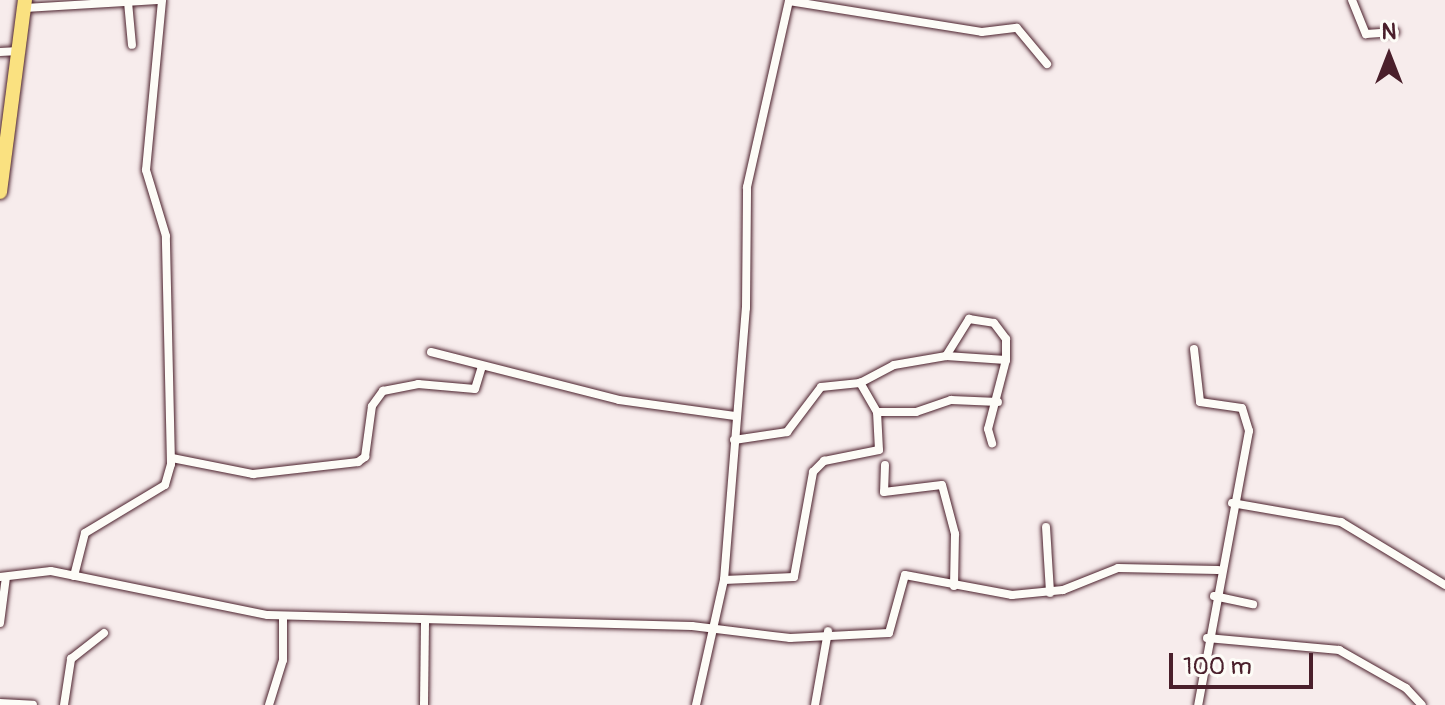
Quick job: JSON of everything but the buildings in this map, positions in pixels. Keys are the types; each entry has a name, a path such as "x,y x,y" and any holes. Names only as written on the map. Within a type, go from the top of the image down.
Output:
{"highway":[{"path":"0,192 24,51 25,4"}],"street":[{"path":"25,4 160,0 146,170 166,236 172,458 166,484 85,533 74,576"},
{"path":"696,705 699,667 714,628 724,580 747,187 789,0 982,32 1017,28 1047,64"},
{"path":"1352,0 1366,34 1395,32"},
{"path":"128,2 132,45"},
{"path":"0,52 24,51"},
{"path":"946,356 963,324 983,317 1006,339 1006,360 998,402 988,429 992,443"},
{"path":"1194,349 1202,404 1245,412 1249,441 1218,570 1198,705"},
{"path":"431,352 619,400 735,416"},
{"path":"734,440 787,432 811,392 860,383 894,365 946,356 1006,360"},
{"path":"172,458 253,474 358,462 365,457 372,406 383,391 418,384 475,389 482,366"},
{"path":"724,580 794,577 813,472 824,461 879,450 877,412 860,383"},
{"path":"877,412 916,412 945,401 998,402"},
{"path":"885,465 884,492 942,485 955,534 954,586"},
{"path":"1232,503 1341,522 1445,585"},
{"path":"1046,527 1050,593"},
{"path":"0,623 3,577 74,576 217,610 283,616 714,628 790,638 828,631 889,633 902,576 954,586 1050,593 1118,568 1218,570"},
{"path":"1214,596 1253,604"},
{"path":"269,705 283,660 283,616"},
{"path":"424,705 425,622"},
{"path":"815,705 828,631"},
{"path":"68,703 71,659 104,633"},
{"path":"1207,638 1339,650 1406,688 1422,705"},
{"path":"0,703 33,705"}]}
